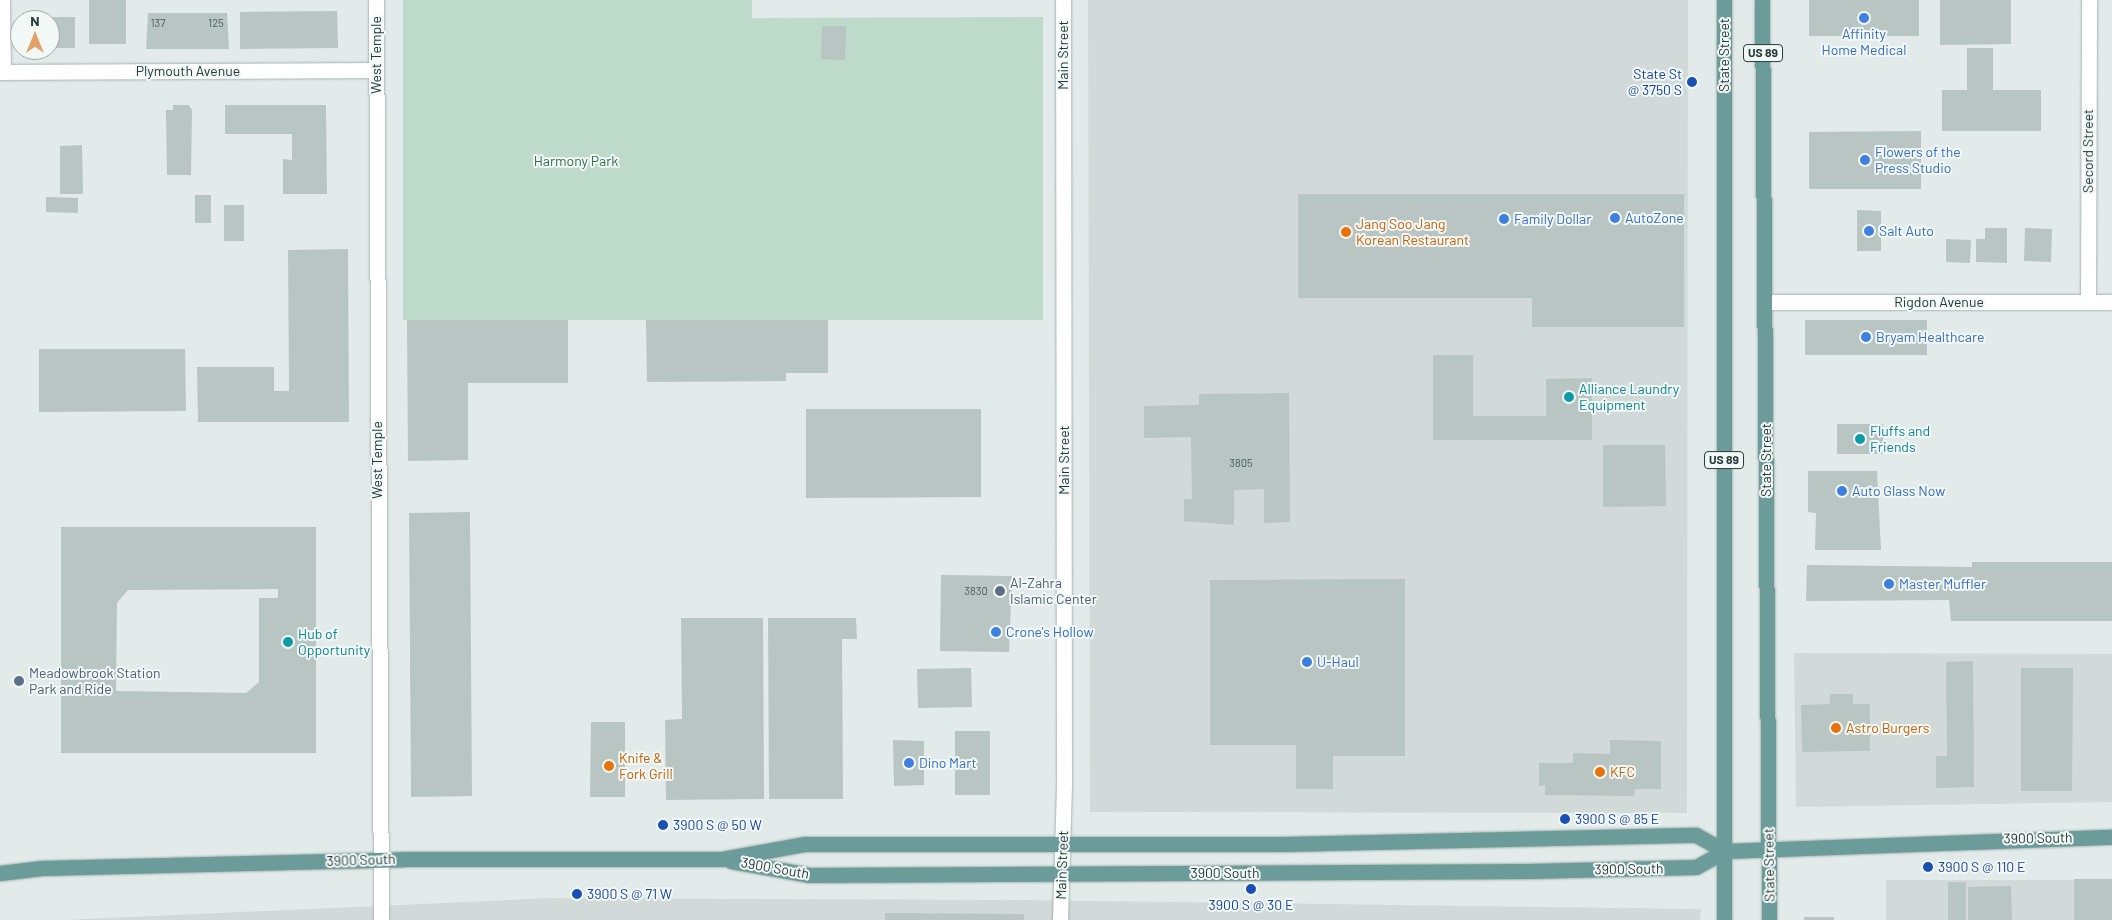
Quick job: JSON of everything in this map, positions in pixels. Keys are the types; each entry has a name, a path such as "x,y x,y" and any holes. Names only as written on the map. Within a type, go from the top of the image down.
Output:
{"main road":[{"name":"State Street","path":"1724,0 1724,920"},
{"name":"State Street","path":"1762,0 1766,302 1769,920"},
{"name":"3900 South","path":"0,873 42,868 380,860 722,859 804,844 1063,845 1696,835 1724,851 1769,851 2112,837"},
{"name":"3900 South","path":"722,859 810,876 1061,876 1696,867 1724,851"}],"street":[{"path":"1,72 2,0"},
{"name":"West Temple","path":"376,0 381,920"},
{"name":"Main Street","path":"1060,920 1063,845 1064,0"},
{"name":"Secord Street","path":"2088,302 2089,0"},
{"name":"Plymouth Avenue","path":"1,72 376,70"},
{"name":"Rigdon Avenue","path":"1766,302 2112,302"}],"shaded area":[{"path":"1088,0 1688,0 1687,813 1090,812"},
{"path":"1794,653 2112,654 2112,802 1796,807"},
{"path":"1886,880 2112,880 2112,920 1886,920"},
{"path":"552,898 1016,900 1701,909 1700,920 64,920"}],"green space":[{"name":"Harmony Park","path":"403,0 752,0 752,18 1043,17 1043,320 403,320"}],"building":[{"path":"89,0 126,0 126,44 89,44"},
{"name":"Affinity Home Medical","path":"1809,0 1919,0 1919,36 1809,36"},
{"path":"1940,0 2011,0 2011,44 1940,45"},
{"path":"337,11 338,48 240,49 240,12"},
{"path":"148,13 227,13 229,49 146,49"},
{"path":"60,17 75,17 75,48 60,48"},
{"path":"822,26 846,26 845,60 821,59"},
{"path":"1967,48 1993,48 1993,90 2041,90 2041,131 1942,131 1942,90 1967,90"},
{"path":"173,105 189,105 192,110 191,175 167,175 166,110 173,110"},
{"path":"225,105 326,105 327,194 283,194 283,159 292,160 292,134 225,134"},
{"name":"Flowers of the Press Studio","path":"1921,131 1921,189 1809,189 1809,132"},
{"path":"82,145 83,194 60,194 60,146"},
{"path":"1298,194 1684,194 1684,327 1532,327 1532,298 1298,298"},
{"path":"195,195 211,195 211,223 195,223"},
{"path":"46,197 78,198 78,213 46,212"},
{"path":"224,205 244,205 244,241 224,241"},
{"name":"Salt Auto","path":"1857,210 1881,211 1881,251 1857,251"},
{"path":"1985,228 2007,228 2007,263 1976,262 1976,239 1985,239"},
{"path":"2025,228 2052,229 2051,262 2024,261"},
{"path":"1946,239 1971,240 1970,263 1946,262"},
{"path":"348,249 349,422 198,422 197,367 274,367 274,391 289,391 288,250"},
{"path":"407,320 568,320 568,383 468,383 468,460 408,461"},
{"path":"646,320 828,320 828,373 786,373 786,381 647,382"},
{"name":"Bryam Healthcare","path":"1805,320 1927,320 1927,355 1805,355"},
{"path":"39,349 185,349 186,411 39,412"},
{"name":"Alliance Laundry Equipment","path":"1433,355 1473,355 1473,416 1546,416 1546,379 1592,378 1592,440 1433,440"},
{"path":"1289,393 1290,522 1264,523 1264,489 1234,490 1234,525 1184,521 1184,499 1192,499 1191,437 1144,438 1144,406 1199,405 1199,394"},
{"path":"806,409 981,409 981,497 806,498"},
{"name":"Fluffs and Friends","path":"1837,424 1883,424 1883,454 1837,454"},
{"path":"1603,445 1665,445 1666,506 1603,507"},
{"path":"1808,471 1877,471 1881,550 1815,550 1816,513 1808,512"},
{"path":"470,512 472,796 411,797 409,513"},
{"name":"Hub of Opportunity","path":"61,527 316,527 316,753 61,753","holes":["278,589 278,598 259,598 259,682 246,693 116,691 117,603 128,590"]},
{"path":"1972,562 2112,562 2112,621 1951,621 1949,600 1806,601 1807,565 1972,567"},
{"path":"941,575 1012,576 1009,652 940,651"},
{"name":"U-Haul","path":"1405,579 1405,756 1333,756 1333,789 1296,789 1296,745 1210,745 1210,580"},
{"path":"681,618 763,618 764,799 666,800 665,720 682,719"},
{"path":"768,618 856,618 857,639 842,639 843,799 769,799"},
{"path":"1973,661 1974,787 1936,788 1936,756 1947,756 1946,662"},
{"path":"971,668 972,707 918,708 917,669"},
{"path":"2021,668 2073,668 2072,791 2021,791"},
{"name":"Astro Burgers","path":"1830,694 1853,694 1853,704 1870,704 1870,751 1802,752 1801,705 1830,704"},
{"path":"591,722 625,722 625,797 590,797"},
{"path":"955,731 990,731 990,795 955,795"},
{"name":"Dino Mart","path":"893,740 924,741 924,785 894,786"},
{"name":"KFC","path":"1610,740 1661,741 1661,789 1635,789 1634,796 1545,795 1545,785 1539,786 1539,763 1573,763 1573,753 1610,754"},
{"path":"2074,879 2112,879 2112,920 2074,920"},
{"path":"1948,882 1966,882 1966,920 1948,920"},
{"path":"2011,886 2012,920 1968,920 1968,887"},
{"path":"885,913 1024,914 1024,920 885,920"},
{"path":"1804,917 1834,917 1834,920 1804,920"}],"place":[{"name":"Affinity Home Medical","path":"1864,18"},
{"name":"State St @ 3750 S","path":"1692,82"},
{"name":"Flowers of the Press Studio","path":"1865,160"},
{"name":"AutoZone","path":"1615,218"},
{"name":"Family Dollar","path":"1504,219"},
{"name":"Salt Auto","path":"1869,231"},
{"name":"Jang Soo Jang Korean Restaurant","path":"1346,232"},
{"name":"Bryam Healthcare","path":"1866,337"},
{"name":"Alliance Laundry Equipment","path":"1569,397"},
{"name":"Fluffs and Friends","path":"1860,439"},
{"name":"Auto Glass Now","path":"1842,491"},
{"name":"Master Muffler","path":"1889,584"},
{"name":"Al-Zahra Islamic Center","path":"1000,591"},
{"name":"Crone's Hollow","path":"996,632"},
{"name":"Hub of Opportunity","path":"288,642"},
{"name":"U-Haul","path":"1307,662"},
{"name":"Meadowbrook Station Park and Ride","path":"19,681"},
{"name":"Astro Burgers","path":"1836,728"},
{"name":"Dino Mart","path":"909,763"},
{"name":"Knife & Fork Grill","path":"609,766"},
{"name":"KFC","path":"1600,772"},
{"name":"3900 S @ 85 E","path":"1565,819"},
{"name":"3900 S @ 50 W","path":"663,825"},
{"name":"3900 S @ 110 E","path":"1928,867"},
{"name":"3900 S @ 30 E","path":"1251,889"},
{"name":"3900 S @ 71 W","path":"577,894"}]}
